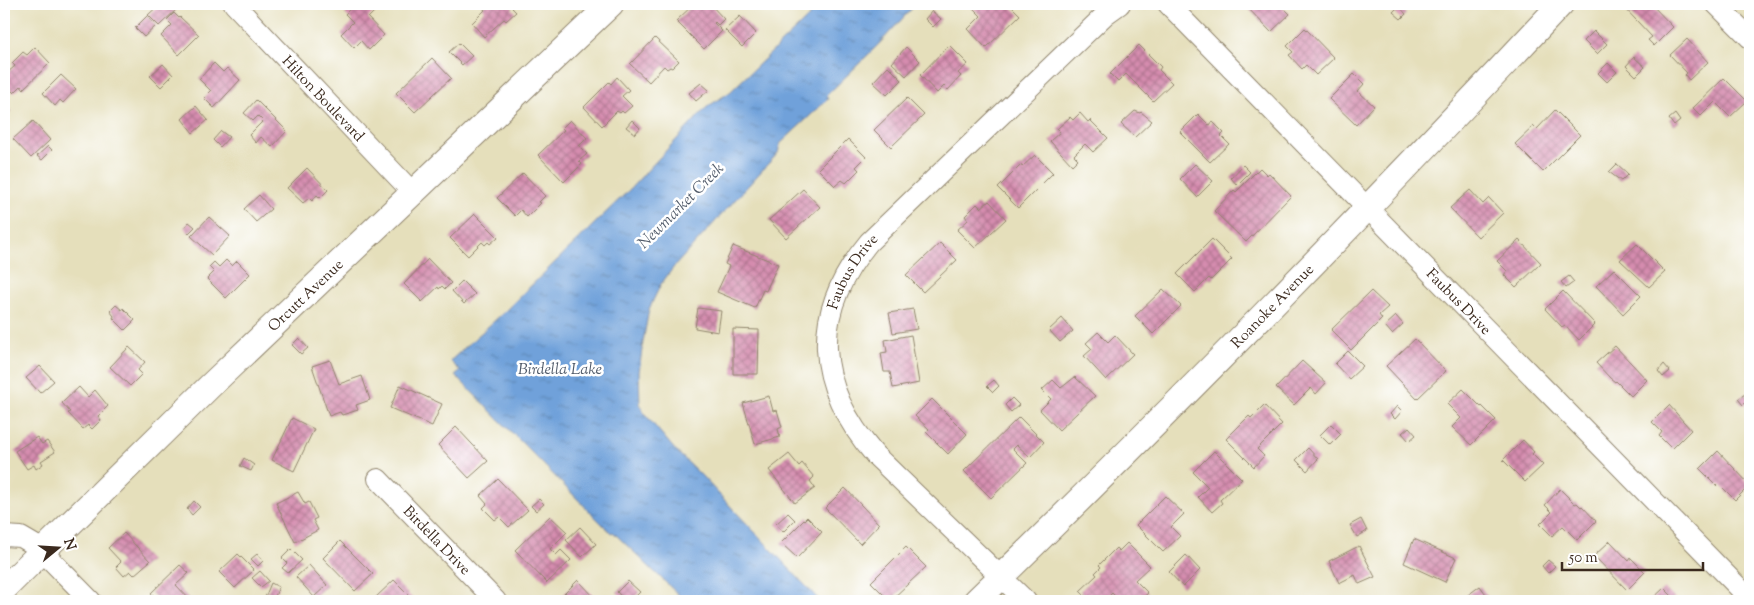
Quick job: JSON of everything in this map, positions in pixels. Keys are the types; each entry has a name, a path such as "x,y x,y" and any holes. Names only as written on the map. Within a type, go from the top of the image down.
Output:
{"street":[{"name":"Hilton Boulevard","path":"234,4 413,193"},
{"name":"Orcutt Avenue","path":"4,590 210,386 610,4"},
{"name":"Faubus Drive","path":"1026,601 876,455 852,425 834,390 828,365 826,340 830,314 842,282 869,242 1106,14 1120,4"},
{"name":"Faubus Drive","path":"1168,4 1750,599"},
{"name":"Roanoke Avenue","path":"976,601 1213,366 1562,4"},
{"path":"1716,4 1750,38"},
{"name":"Birdella Drive","path":"378,479 496,601"},
{"path":"4,536 21,537 33,543 91,601"}],"water":[{"name":"Birdella Lake","path":"822,4 916,4 826,96 828,99 780,144 778,153 673,268 661,284 649,309 639,372 640,405 644,413 676,451 820,601 685,601 613,532 611,533 455,375 460,371 450,361 503,313 629,190 707,107 730,92"}],"building":[{"path":"160,4 174,4 178,8 159,26 148,15"},
{"path":"355,4 371,4 377,9 368,18 384,35 369,50 361,41 354,48 341,34 353,22 345,14"},
{"path":"485,4 517,4 512,8 516,12 506,21 504,19 484,37 472,23 485,10 482,7"},
{"path":"694,4 710,4 724,19 718,25 714,23 722,31 704,49 676,21"},
{"path":"976,4 1009,4 1020,15 986,48 968,29 981,16 972,7"},
{"path":"1244,4 1280,4 1290,14 1271,32"},
{"path":"1621,4 1651,4 1673,27 1654,46 1648,40 1652,37"},
{"path":"1399,6 1406,14 1401,19 1393,12"},
{"path":"932,11 941,19 933,27 925,19"},
{"path":"174,13 199,35 179,55 161,36 172,25 167,20"},
{"path":"147,16 156,26 144,37 135,28"},
{"path":"740,16 756,33 742,47 725,30"},
{"path":"1305,28 1334,58 1316,75 1306,65 1302,69 1289,55 1293,52 1287,46"},
{"path":"1594,31 1607,44 1597,54 1584,41"},
{"path":"655,38 679,61 672,68 667,69 664,66 649,82 630,64"},
{"path":"1687,39 1708,62 1689,80 1685,75 1687,73 1670,55"},
{"path":"459,43 472,56 462,65 449,52"},
{"path":"949,45 968,64 958,73 961,76 948,90 944,86 937,93 920,75"},
{"path":"1139,45 1161,67 1159,70 1172,83 1153,101 1126,74 1118,82 1110,74"},
{"path":"35,47 50,63 23,89 21,86 14,93 4,83 9,75 7,73 15,66 12,63 23,52 27,55"},
{"path":"906,47 920,61 906,76 892,63"},
{"path":"1634,57 1645,67 1636,76 1626,66"},
{"path":"432,58 451,78 415,112 396,93"},
{"path":"214,63 223,72 227,68 240,80 214,108 204,98 211,91 199,79"},
{"path":"1608,63 1617,72 1607,82 1598,73"},
{"path":"163,64 173,75 161,87 150,76"},
{"path":"888,66 902,80 887,95 873,82"},
{"path":"1354,74 1364,84 1358,91 1374,106 1356,125 1329,99"},
{"path":"61,75 76,89 63,103 60,100 55,106 43,93"},
{"path":"617,77 629,90 622,96 632,106 624,113 617,111 602,126 584,107 609,82 611,84"},
{"path":"1724,78 1747,101 1730,117 1715,102 1701,116 1693,108"},
{"path":"701,83 709,90 696,101 689,93"},
{"path":"907,98 924,115 891,147 874,130"},
{"path":"4,100 8,104 6,106 11,111 4,119"},
{"path":"256,100 287,131 272,147 261,137 256,143 249,135 263,121 258,116 253,121 244,113"},
{"path":"196,106 208,120 193,133 182,119"},
{"path":"1555,110 1580,135 1543,172 1515,144 1534,126 1537,129"},
{"path":"1135,111 1141,112 1152,121 1135,137 1121,124"},
{"path":"1080,113 1108,138 1093,152 1085,144 1074,155 1078,159 1072,165 1050,141 1060,132 1057,129 1070,117 1073,120"},
{"path":"1198,114 1209,125 1212,121 1224,133 1221,136 1229,144 1210,162 1180,132"},
{"path":"1675,114 1680,121 1674,126 1669,119"},
{"path":"570,120 587,138 579,146 587,154 579,161 582,164 564,182 538,155 564,130 562,128"},
{"path":"632,120 640,128 635,134 626,127"},
{"path":"33,121 50,140 31,158 13,139"},
{"path":"221,131 229,137 220,147 213,140"},
{"path":"848,139 866,157 856,167 859,170 846,183 842,180 835,186 818,169"},
{"path":"48,146 52,150 42,160 37,156"},
{"path":"1035,155 1053,173 1018,208 998,188 1021,165 1022,167"},
{"path":"1195,164 1213,181 1197,197 1180,179"},
{"path":"1617,164 1628,174 1621,181 1609,172"},
{"path":"1243,165 1250,172 1237,185 1231,178"},
{"path":"307,168 328,190 320,198 317,195 312,201 309,198 303,203 287,188"},
{"path":"1260,168 1267,175 1269,173 1291,196 1246,242 1214,211 1234,190 1236,192"},
{"path":"523,173 545,196 539,202 541,203 527,217 521,210 515,216 497,198"},
{"path":"803,189 820,207 786,238 769,220"},
{"path":"1470,190 1483,204 1489,198 1503,213 1478,237 1450,208"},
{"path":"259,195 271,209 256,222 244,209"},
{"path":"989,201 1006,219 975,248 957,230 968,220 965,216 977,204 981,208"},
{"path":"475,214 498,237 490,244 488,242 485,245 482,242 468,256 450,238"},
{"path":"209,217 230,236 212,255 191,236"},
{"path":"189,222 195,227 189,233 184,228"},
{"path":"1212,239 1232,259 1211,280 1209,278 1195,292 1177,274"},
{"path":"1519,240 1541,263 1516,287 1504,275 1507,271 1497,261"},
{"path":"940,243 957,260 923,292 906,275"},
{"path":"1637,244 1665,272 1649,287 1620,260"},
{"path":"733,246 778,264 766,291 763,290 755,308 717,292 729,266 725,264"},
{"path":"428,259 451,283 445,289 442,286 439,289 438,287 422,302 404,284"},
{"path":"226,260 232,266 237,261 250,274 226,298 207,279 214,272 209,267 214,262 219,267"},
{"path":"1614,269 1641,296 1623,314 1596,286"},
{"path":"1569,276 1574,282 1566,288 1561,282"},
{"path":"462,281 475,294 464,304 452,291"},
{"path":"1163,289 1181,306 1153,334 1135,316"},
{"path":"1371,291 1388,307 1379,315 1382,319 1351,350 1331,330"},
{"path":"1563,291 1595,324 1579,340 1565,325 1562,327 1545,309"},
{"path":"116,305 122,310 123,308 135,320 125,330 113,318 114,316 110,311"},
{"path":"698,308 721,311 718,332 695,328"},
{"path":"913,309 917,329 893,333 889,313"},
{"path":"1396,316 1403,324 1392,334 1385,326"},
{"path":"1062,318 1073,331 1060,342 1049,330"},
{"path":"733,329 759,330 758,374 733,374"},
{"path":"1098,332 1108,342 1115,335 1133,354 1106,380 1084,356 1092,349 1086,343"},
{"path":"911,335 919,383 893,388 890,372 884,372 881,353 887,352 885,340"},
{"path":"299,338 308,348 301,354 292,345"},
{"path":"1415,339 1446,371 1417,399 1386,366"},
{"path":"1615,346 1647,380 1631,396 1596,363"},
{"path":"129,347 145,362 138,370 142,374 130,386 110,367"},
{"path":"1348,351 1363,366 1349,379 1335,364"},
{"path":"330,360 339,384 362,376 370,400 356,405 358,410 342,415 340,412 329,416 312,366"},
{"path":"1302,361 1326,383 1316,394 1311,388 1294,405 1276,388"},
{"path":"1664,364 1670,371 1663,377 1658,371"},
{"path":"40,366 54,381 40,393 26,378"},
{"path":"1075,377 1095,396 1059,430 1040,410 1051,399 1042,390 1053,380 1061,388"},
{"path":"994,380 999,386 993,392 987,386"},
{"path":"400,385 442,404 432,426 390,408"},
{"path":"79,387 88,397 95,390 108,406 98,416 101,420 92,429 88,425 83,429 68,413 70,412 62,403"},
{"path":"1463,389 1496,420 1471,445 1452,427 1461,418 1447,404"},
{"path":"1745,394 1750,399 1743,405 1738,399"},
{"path":"769,396 773,411 777,410 782,427 778,429 780,437 755,444 743,403"},
{"path":"1012,398 1019,405 1011,412 1005,405"},
{"path":"932,399 967,434 948,454 926,432 929,429 915,416"},
{"path":"1264,405 1282,424 1257,449 1264,456 1254,467 1226,439 1249,416 1251,418"},
{"path":"1669,405 1691,430 1672,449 1659,436 1662,432 1652,422"},
{"path":"1397,406 1402,411 1395,419 1390,414"},
{"path":"1019,417 1044,442 1030,457 1017,445 1013,449 1027,463 991,498 964,471"},
{"path":"292,418 314,429 294,471 272,460"},
{"path":"1331,424 1341,434 1330,445 1320,435"},
{"path":"456,427 488,461 469,478 438,445"},
{"path":"1409,427 1416,435 1409,441 1402,433"},
{"path":"37,437 42,444 47,441 55,452 41,461 43,464 36,469 34,465 27,469 15,451"},
{"path":"1523,440 1534,452 1532,454 1543,465 1525,482 1503,460"},
{"path":"1308,448 1318,459 1307,471 1296,460"},
{"path":"1214,451 1242,479 1220,500 1222,503 1212,512 1198,497 1208,487 1193,472"},
{"path":"1718,451 1750,485 1735,500 1700,469"},
{"path":"789,454 799,466 802,463 814,477 810,481 815,488 795,503 769,470"},
{"path":"244,458 254,465 251,471 240,466"},
{"path":"498,479 528,510 509,527 499,517 495,520 483,508 487,504 480,496"},
{"path":"845,488 879,524 860,544 825,508"},
{"path":"1560,489 1575,504 1577,503 1582,506 1596,521 1577,540 1563,526 1552,536 1540,524 1552,512 1545,505"},
{"path":"298,492 305,504 309,502 317,518 313,520 318,530 295,542 276,503"},
{"path":"1165,496 1184,514 1171,527 1180,536 1163,552 1136,525"},
{"path":"539,499 544,504 536,511 531,506"},
{"path":"194,501 200,507 192,515 187,509"},
{"path":"788,513 795,520 783,532 776,524"},
{"path":"550,516 567,532 550,549 556,555 561,550 571,560 547,583 515,550"},
{"path":"807,517 822,532 797,558 781,543"},
{"path":"1361,519 1367,531 1357,537 1350,525"},
{"path":"580,527 596,544 582,557 566,540"},
{"path":"124,533 150,561 134,575 130,571 124,576 116,567 121,562 108,548"},
{"path":"1414,539 1456,558 1445,582 1404,563"},
{"path":"340,541 373,574 355,591 323,558"},
{"path":"1610,541 1629,561 1631,558 1645,572 1627,590 1594,556"},
{"path":"1127,543 1150,566 1135,580 1148,593 1139,601 1120,601 1112,593 1104,601 1090,601 1080,591 1097,575 1095,573 1101,567 1099,565 1116,548 1119,551"},
{"path":"1359,546 1375,577 1359,584 1355,575 1339,583 1329,561"},
{"path":"906,547 926,567 890,601 871,582"},
{"path":"291,549 302,560 288,573 282,568 287,563 282,558"},
{"path":"238,554 254,570 235,588 219,572"},
{"path":"257,554 263,561 258,566 251,559"},
{"path":"1186,555 1200,570 1183,587 1169,572"},
{"path":"1548,560 1555,566 1548,573 1542,566"},
{"path":"180,565 189,573 176,585 191,601 159,601 151,593"},
{"path":"309,565 327,585 314,597 296,577"},
{"path":"260,571 269,581 261,587 252,578"},
{"path":"394,580 415,601 378,601 375,598"},
{"path":"578,580 598,601 563,601 560,598"},
{"path":"628,581 640,592 631,601 625,601 617,592"},
{"path":"271,583 279,587 273,601 267,601 264,600"},
{"path":"1480,586 1491,601 1460,601"},
{"path":"1664,588 1677,601 1650,601"}],"water label":[{"name":"Newmarket Creek","path":"680,205"}]}
